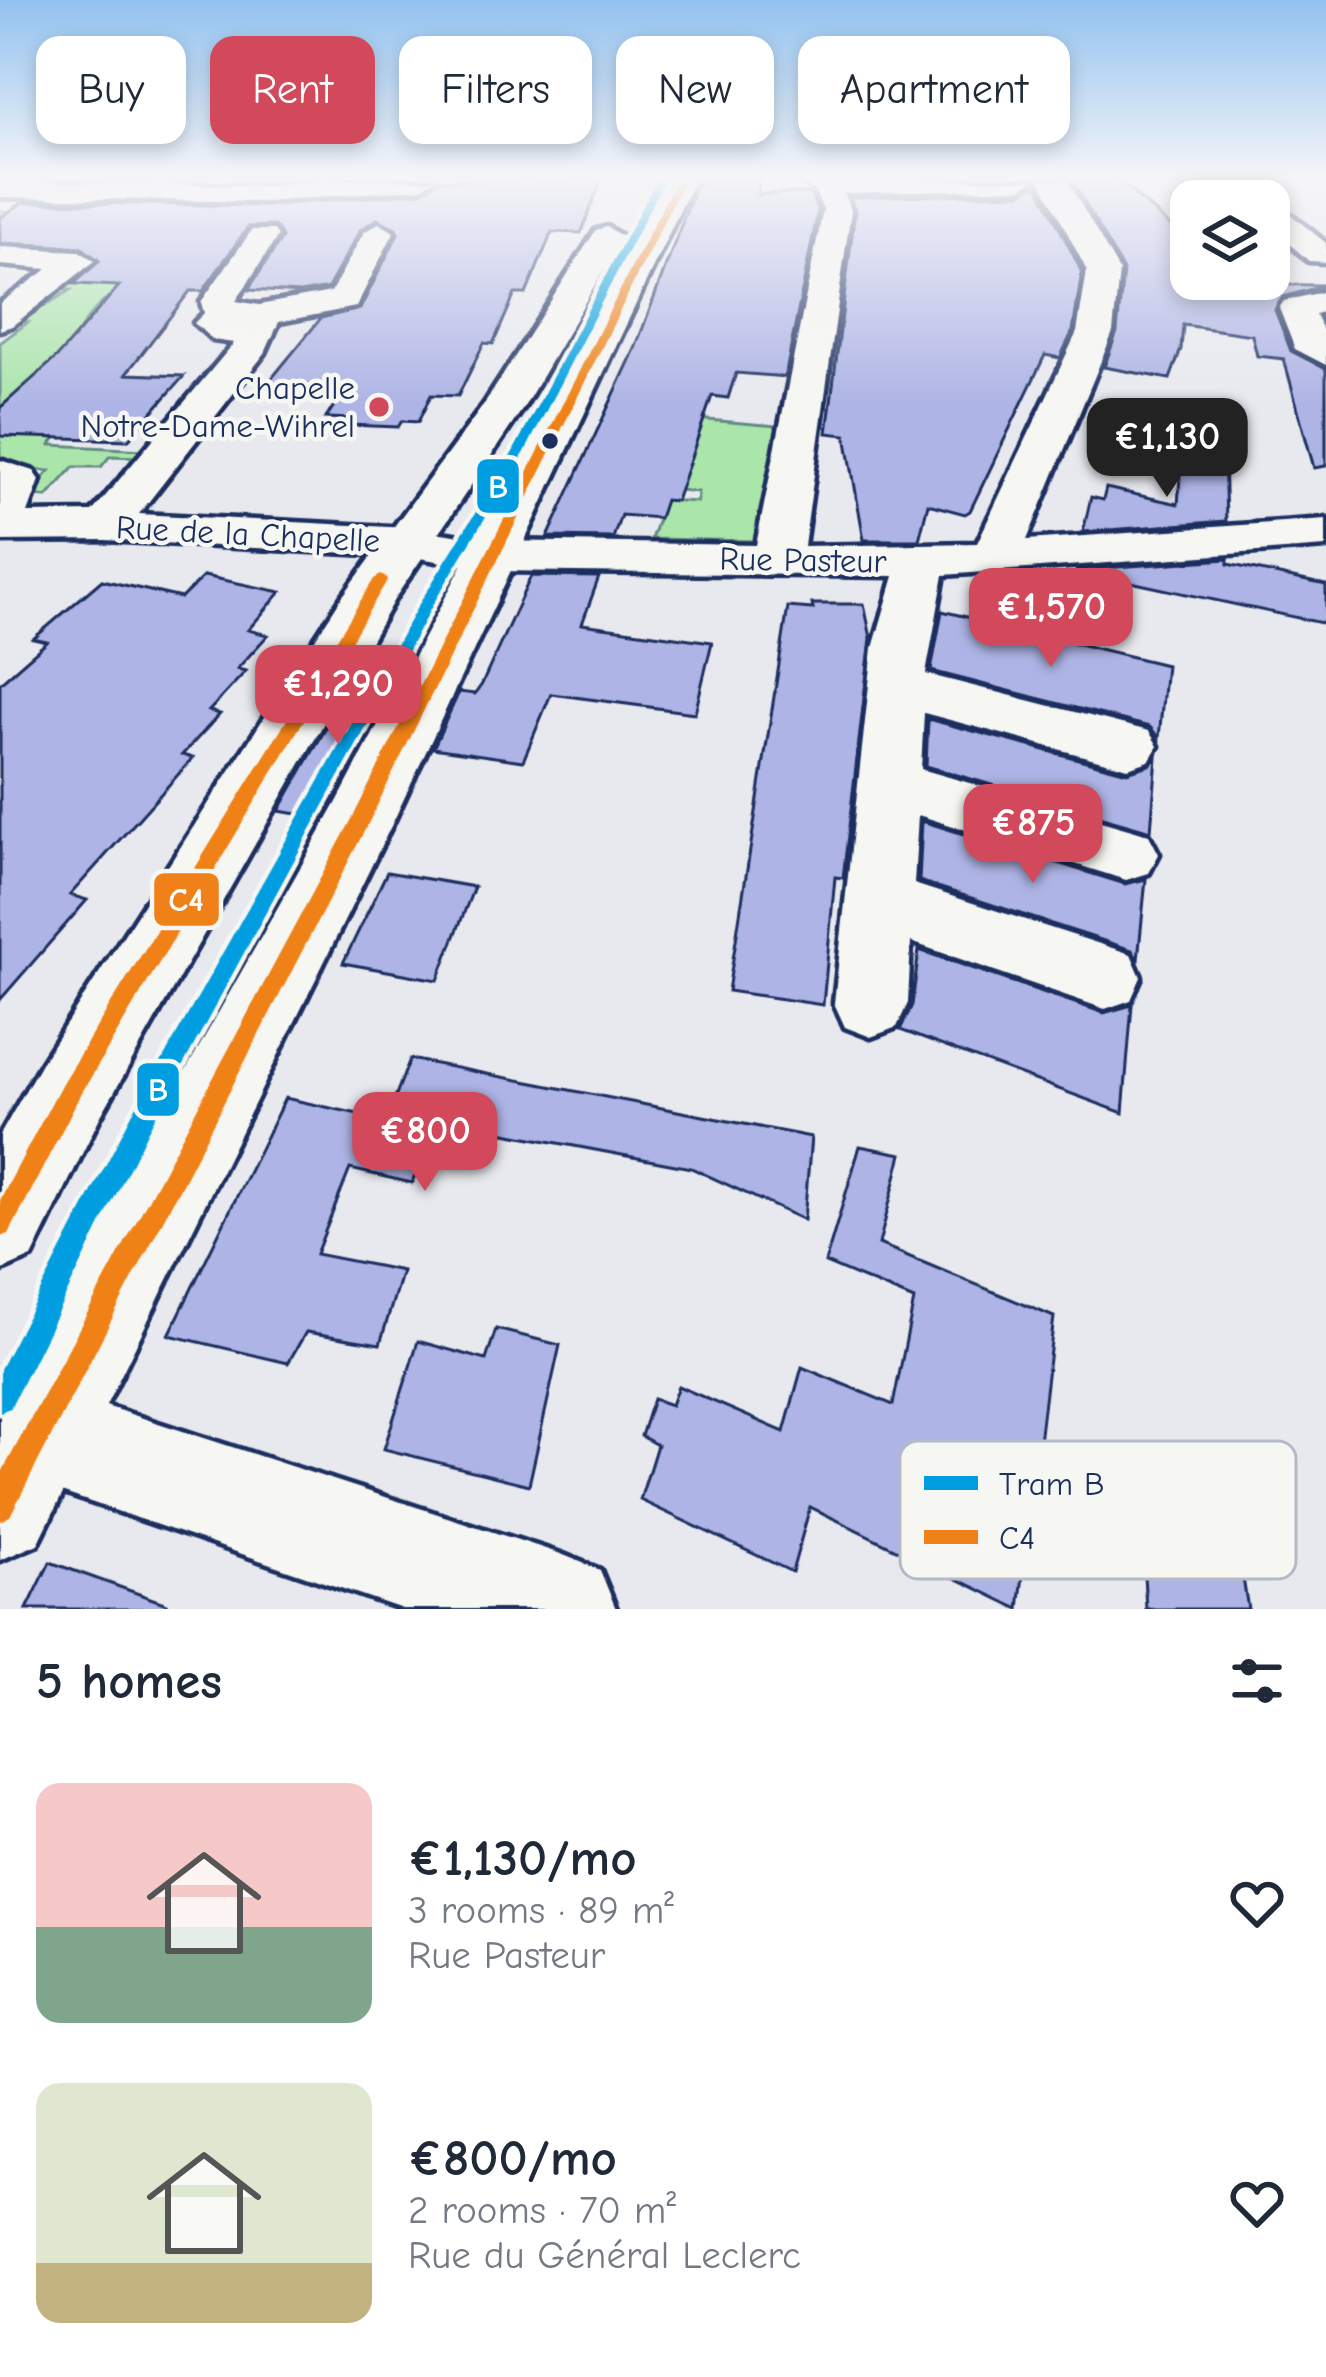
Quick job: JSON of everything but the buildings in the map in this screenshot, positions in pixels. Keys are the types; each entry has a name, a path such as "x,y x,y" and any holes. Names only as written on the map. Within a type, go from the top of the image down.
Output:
{"main road":[{"path":"7,1194 357,617 550,332 596,255"},
{"path":"19,1470 495,556 643,255"}],"street":[{"path":"250,255 218,302 247,319 344,300 367,255"},
{"path":"777,560 829,255"},
{"path":"995,558 1095,332 1103,271 1094,255"},
{"path":"0,256 79,261 0,319"},
{"path":"1326,301 1296,308 1308,341 1326,354"},
{"path":"105,526 252,345 247,319"},
{"path":"0,473 18,480 18,488 0,526"},
{"name":"Rue de la Chapelle","path":"0,526 105,526 407,542 495,556"},
{"name":"Rue Pasteur","path":"495,556 923,562 1326,533"},
{"path":"871,1004 900,648 923,562"},
{"path":"899,687 1128,746"},
{"path":"890,783 1126,854"},
{"path":"880,902 1105,976"},
{"path":"19,1470 562,1609"}],"green space":[{"path":"96,255 201,255 111,296 82,327 67,365 48,365 0,408 0,343 28,322 8,320 29,316 70,290 53,288"},
{"path":"696,419 778,426 755,541 651,539 665,500 697,502 698,492 668,489"},
{"path":"0,430 56,437 51,445 146,450 139,457 110,456 101,467 74,467 47,497 27,496 50,471 0,467"}],"tram line":[{"name":"B","path":"0,1398 140,1122 426,604 519,452 621,255"}],"transit line":[{"name":"C4","path":"0,1506 361,820 643,255"},
{"name":"C4","path":"0,1225 70,1091 381,579"}],"place":[{"name":"Chapelle Notre-Dame-Wihrel","path":"379,407"}]}
